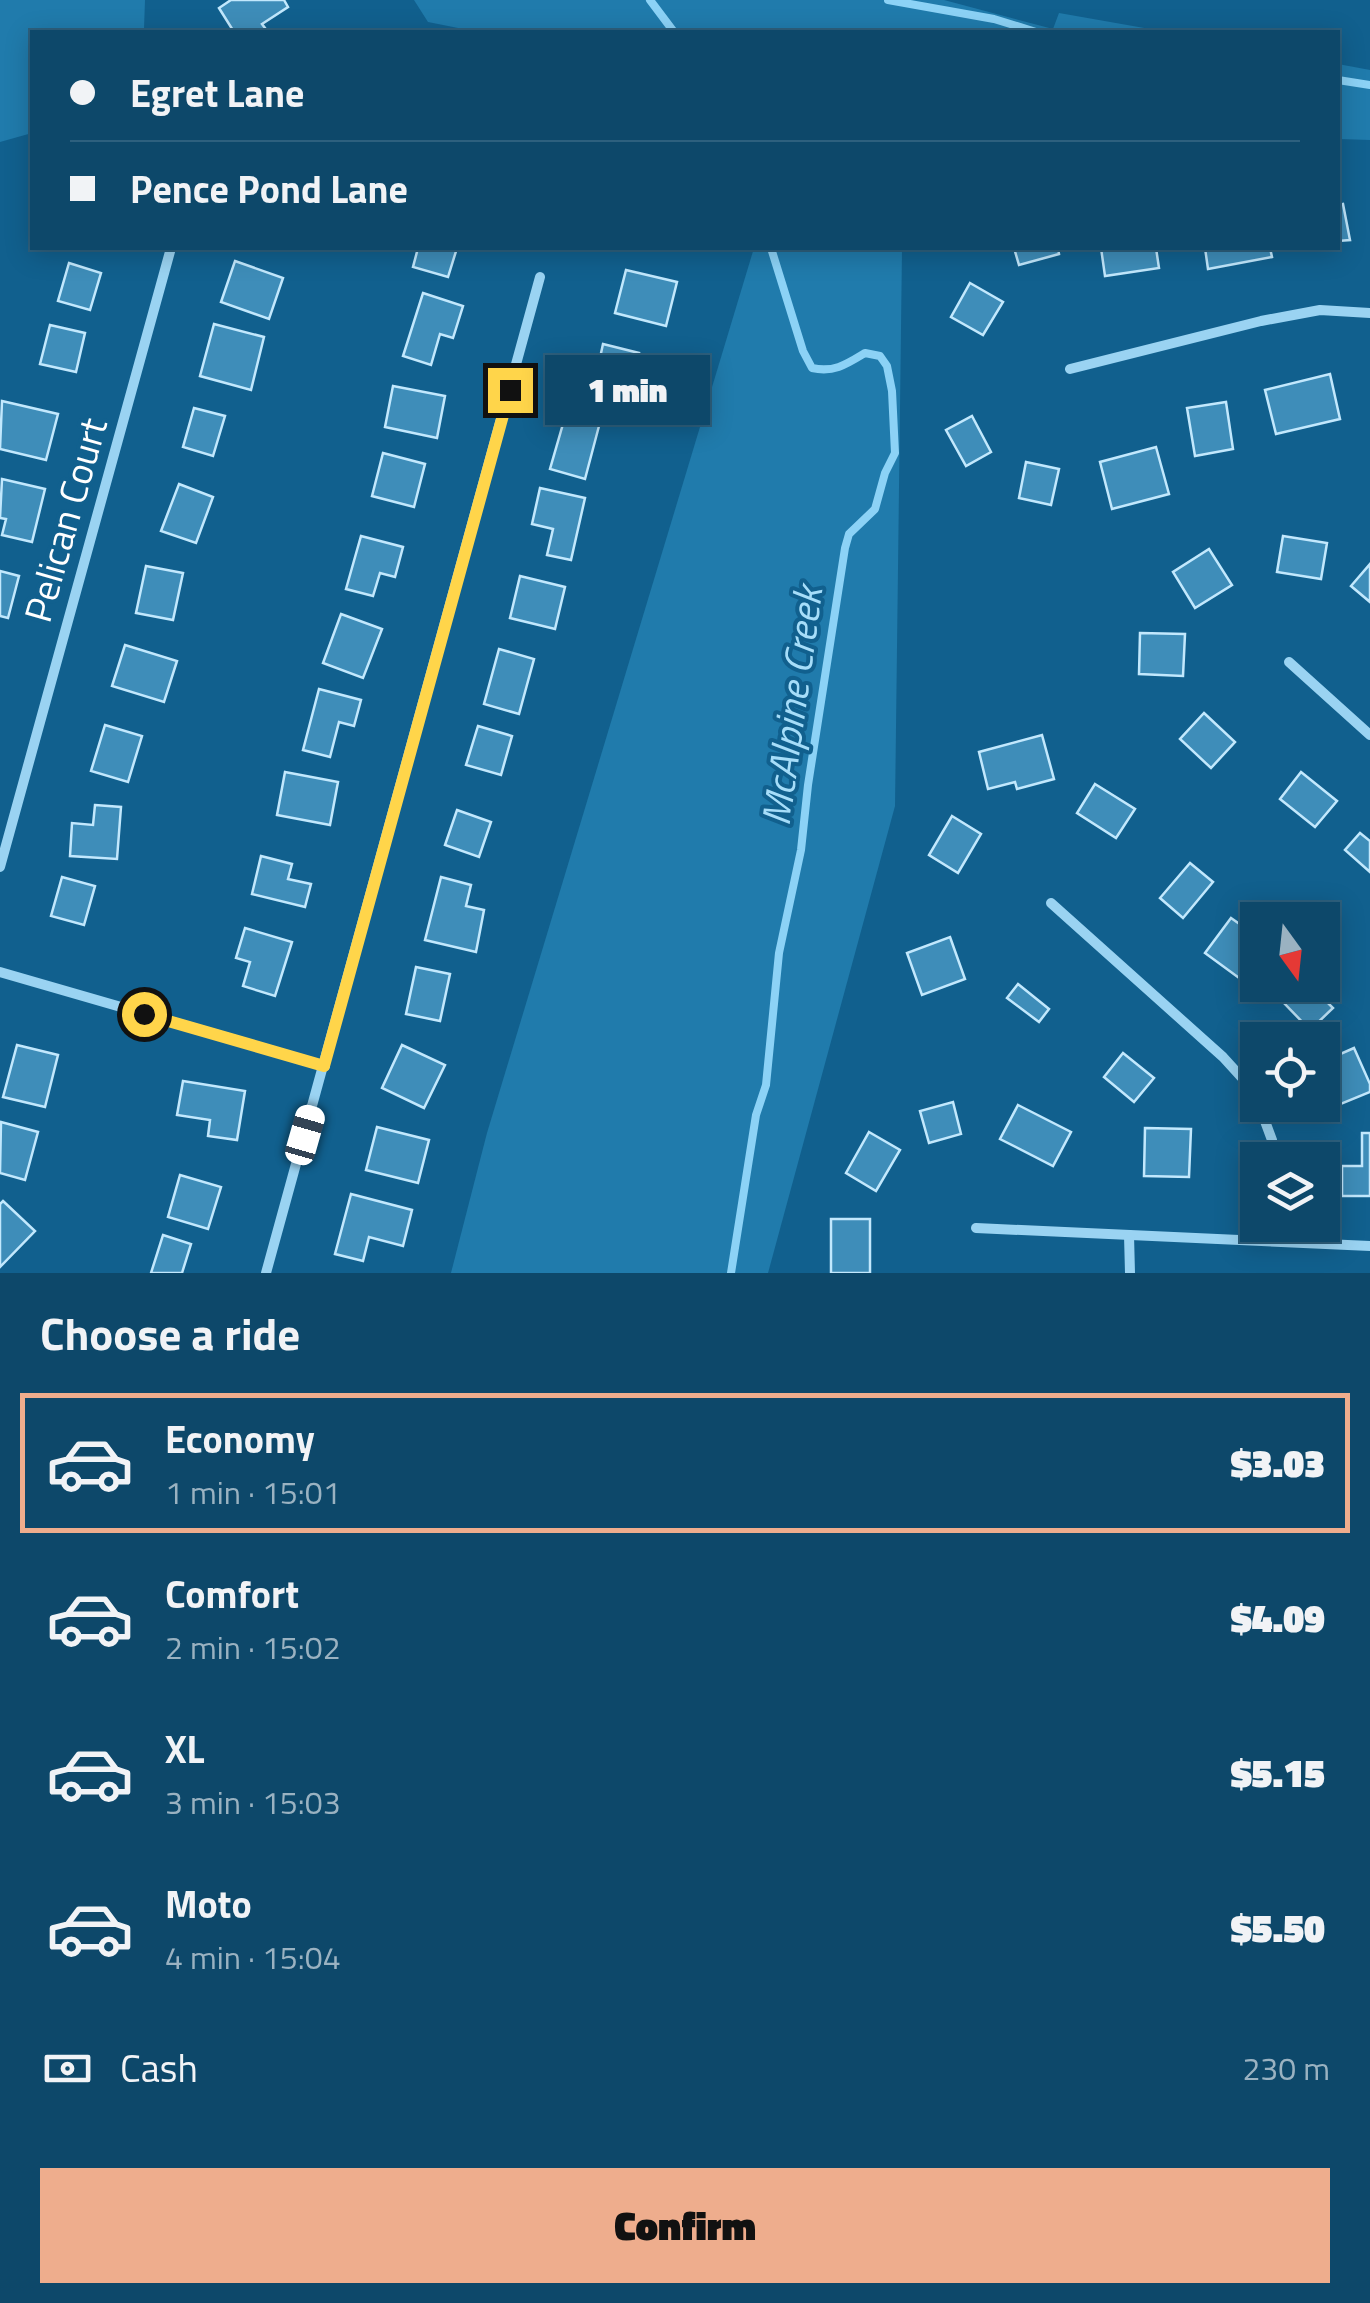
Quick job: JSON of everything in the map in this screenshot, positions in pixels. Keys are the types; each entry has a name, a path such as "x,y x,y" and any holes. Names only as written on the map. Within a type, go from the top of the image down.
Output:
{"street":[{"name":"Pelican Court","path":"0,867 170,250"},
{"path":"266,1273 540,277"},
{"path":"1070,369 1261,321 1320,310 1370,312"},
{"path":"1289,662 1370,735"},
{"path":"1052,903 1240,1077"},
{"path":"0,972 324,1066"},
{"path":"976,1228 1240,1240"},
{"path":"1130,1235 1130,1273"},
{"path":"1277,1242 1370,1246"}],"shaded area":[{"path":"0,0 145,0 142,30 30,30 30,134 0,142"},
{"path":"414,0 944,0 1053,29 1059,13 1156,30 468,30 428,22"},
{"path":"1340,64 1370,70 1370,140 1340,139"},
{"path":"753,250 902,250 895,806 768,1273 451,1273 487,1133"}],"building":[{"path":"231,0 284,0 288,7 262,24 266,30 233,30 219,8"},
{"path":"1343,204 1350,240 1340,241"},
{"path":"417,250 456,250 448,277 413,267"},
{"path":"1015,250 1058,250 1059,254 1019,265"},
{"path":"1101,250 1156,250 1159,268 1105,276"},
{"path":"1205,250 1270,250 1272,257 1208,269"},
{"path":"235,261 283,278 269,319 221,302"},
{"path":"69,263 101,273 90,310 58,301"},
{"path":"626,270 677,282 666,326 615,313"},
{"path":"970,283 1003,302 983,335 951,317"},
{"path":"423,293 463,306 453,338 440,334 431,365 403,356"},
{"path":"214,324 264,337 251,390 200,376"},
{"path":"50,325 85,333 76,372 40,364"},
{"path":"603,344 639,353 627,404 569,391 576,362 598,367"},
{"path":"1330,374 1340,419 1276,434 1265,390"},
{"path":"393,386 445,396 437,438 385,427"},
{"path":"2,401 58,414 46,460 0,449"},
{"path":"1226,402 1233,449 1195,456 1187,408"},
{"path":"194,408 225,416 213,456 183,447"},
{"path":"972,416 991,452 966,466 946,430"},
{"path":"565,417 599,426 585,479 550,469"},
{"path":"1156,447 1169,494 1112,509 1100,462"},
{"path":"383,453 425,464 414,507 372,496"},
{"path":"1026,462 1059,469 1051,505 1019,498"},
{"path":"2,479 45,489 32,542 2,535 6,519 0,518"},
{"path":"179,484 213,497 196,543 161,531"},
{"path":"540,488 585,498 571,560 547,555 553,529 532,524"},
{"path":"361,536 403,547 395,577 380,573 373,596 346,589"},
{"path":"1283,536 1327,543 1321,579 1277,572"},
{"path":"1209,549 1232,585 1195,608 1173,572"},
{"path":"1370,564 1370,602 1351,586"},
{"path":"146,566 183,573 173,620 136,613"},
{"path":"0,571 19,576 8,618 0,616"},
{"path":"520,576 565,587 555,629 510,618"},
{"path":"341,614 382,629 363,678 323,663"},
{"path":"1140,633 1185,634 1183,676 1139,674"},
{"path":"125,645 177,661 164,702 112,686"},
{"path":"499,649 534,659 519,714 484,704"},
{"path":"319,689 361,700 354,726 339,722 330,757 303,750"},
{"path":"1204,713 1235,742 1211,768 1180,739"},
{"path":"105,725 142,736 128,782 91,771"},
{"path":"478,726 512,736 501,775 466,765"},
{"path":"1042,735 1054,779 1017,789 1015,782 988,789 979,752"},
{"path":"285,772 338,782 330,825 277,815"},
{"path":"1301,772 1337,801 1315,827 1280,799"},
{"path":"1095,784 1135,809 1116,838 1077,813"},
{"path":"95,805 121,807 117,859 70,856 72,823 93,825"},
{"path":"457,810 491,822 479,857 445,845"},
{"path":"952,816 981,834 958,873 929,855"},
{"path":"1360,833 1370,841 1370,872 1345,850"},
{"path":"261,856 292,864 288,879 311,884 305,907 252,894"},
{"path":"1190,863 1213,882 1183,918 1160,898"},
{"path":"62,877 95,886 84,925 51,916"},
{"path":"441,877 471,885 466,906 484,910 476,952 425,940"},
{"path":"1231,918 1240,924 1240,979 1205,953"},
{"path":"245,928 292,942 275,996 243,986 250,962 236,958"},
{"path":"950,937 965,979 922,995 907,953"},
{"path":"416,967 450,974 440,1021 406,1014"},
{"path":"1018,984 1049,1009 1039,1022 1007,998"},
{"path":"1327,1002 1333,1008 1318,1022 1302,1022 1284,1003"},
{"path":"17,1045 58,1055 45,1107 3,1097"},
{"path":"402,1045 445,1065 424,1108 382,1088"},
{"path":"1354,1048 1370,1092 1340,1104 1340,1054"},
{"path":"1123,1053 1154,1078 1134,1102 1104,1077"},
{"path":"183,1081 245,1091 237,1140 208,1136 210,1120 177,1115"},
{"path":"953,1102 961,1134 929,1143 920,1111"},
{"path":"1018,1105 1071,1132 1053,1166 1000,1139"},
{"path":"1,1122 38,1132 25,1180 0,1173"},
{"path":"377,1127 429,1140 418,1183 366,1170"},
{"path":"1145,1128 1191,1129 1189,1177 1144,1176"},
{"path":"869,1132 900,1150 876,1191 846,1173"},
{"path":"1362,1133 1370,1133 1370,1196 1342,1196 1342,1166 1362,1166"},
{"path":"180,1175 221,1187 208,1229 168,1217"},
{"path":"351,1194 412,1210 403,1246 369,1237 363,1261 335,1254"},
{"path":"3,1201 35,1231 0,1267 0,1204"},
{"path":"831,1219 870,1219 870,1273 831,1273"},
{"path":"163,1235 191,1244 182,1273 151,1273"}],"waterway":[{"name":"McAlpine Creek","path":"650,0 672,30"},
{"path":"888,0 994,19 1030,30"},
{"path":"1340,80 1370,85"},
{"name":"McAlpine Creek","path":"731,1273 756,1115 766,1085 779,953 801,850 845,548 849,534 875,509 895,453 887,366 880,356 865,353 834,368 812,368 803,351 772,250"}],"route":[{"path":"144,1014 324,1066 510,390"}]}
